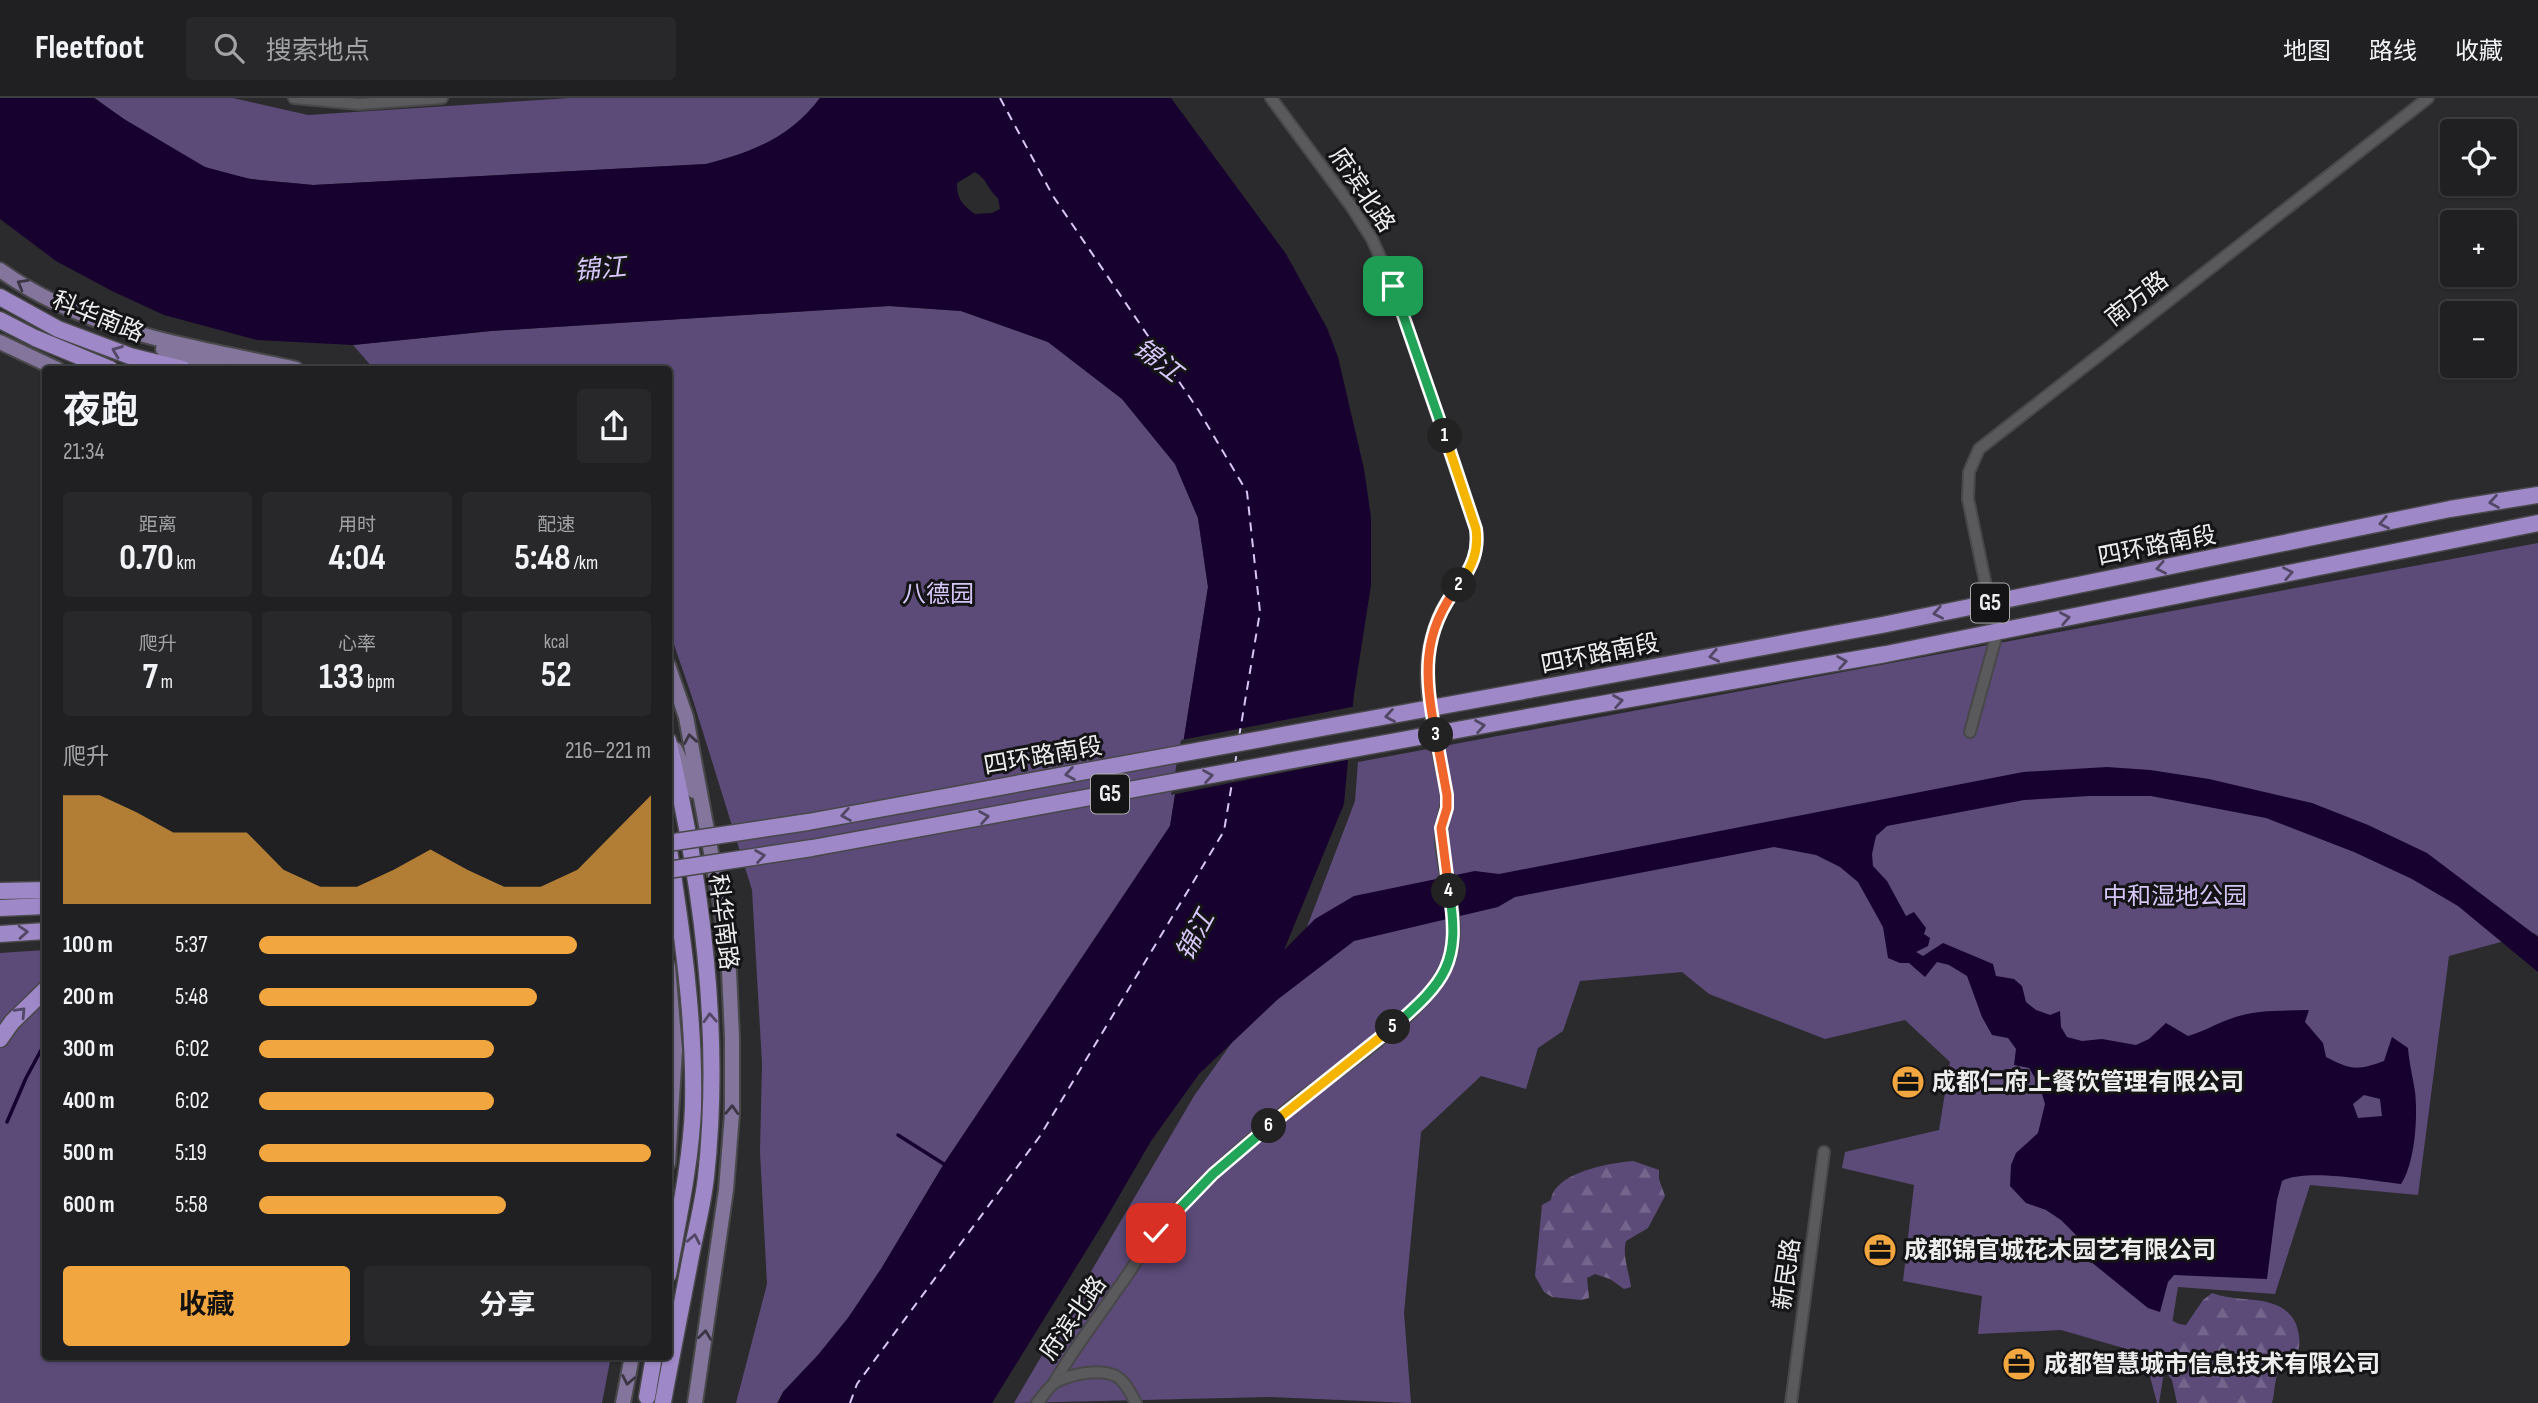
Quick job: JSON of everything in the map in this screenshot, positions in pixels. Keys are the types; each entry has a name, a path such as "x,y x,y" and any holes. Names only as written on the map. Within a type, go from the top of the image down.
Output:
{"highway":[{"name":"科华南路","path":"0,297 58,329 130,356 171,366"},
{"name":"科华南路","path":"0,320 34,338 103,366"},
{"name":"四环路南段","path":"672,842 808,822 1895,622 2450,509 2538,495"},
{"name":"四环路南段","path":"672,869 812,848 1886,654 2538,523"},
{"name":"科华南路","path":"672,755 698,893 708,981 712,1110 706,1180 672,1326"},
{"name":"科华南路","path":"672,872 688,986 693,1055 693,1110 686,1177 672,1253"},
{"path":"0,891 42,890"},
{"path":"0,908 42,906"},
{"path":"0,934 42,930"},
{"path":"0,1039 12,1022 42,993"},
{"name":"科华南路","path":"654,1360 655,1399"},
{"name":"科华南路","path":"655,1399 664,1360"}],"main road":[{"path":"0,270 54,301 132,338 222,366"},
{"path":"92,318 156,338 282,366"},
{"path":"0,341 50,366"},
{"path":"29,357 60,366"},
{"path":"672,677 686,717 721,906 729,971 732,1114 726,1189 695,1403"},
{"path":"672,746 703,812"},
{"path":"672,1014 675,1050 672,1106"},
{"path":"672,1156 693,1110"},
{"path":"623,1403 631,1360"}],"street":[{"path":"294,98 359,104 442,98"},
{"name":"府滨北路","path":"1037,1403 1054,1383 1156,1233 1223,1165 1423,1001 1443,973 1451,955 1454,923 1441,828 1447,808 1447,795 1430,706 1428,659 1431,637 1438,619 1447,600 1462,582 1475,559 1478,545 1476,529 1393,286 1372,239 1351,206 1271,98"},
{"name":"南方路","path":"1985,581 1968,499 1969,472 1979,449 2428,98"},
{"path":"1970,732 1995,641"},
{"name":"新民路","path":"1791,1403 1824,1152"},
{"name":"府滨北路","path":"1054,1383 1079,1374 1116,1376 1136,1403"}],"green space":[{"path":"95,98 233,98 308,115 571,98 820,98 796,124 769,142 706,164 313,185 245,178 205,167 163,145"},
{"name":"八德园","path":"889,306 961,311 1048,342 1122,399 1175,464 1198,518 1208,587 1170,826 945,1162 881,1269 848,1318 783,1392 777,1403 736,1403 767,1284 760,1152 762,1063 752,890 672,639 672,366 371,366 353,345 491,331"},
{"name":"中和湿地公园","path":"2538,543 2538,936 2534,933 2449,956 2418,1195 2310,1185 2275,1294 2178,1287 2159,1403 2144,1354 2061,1330 1978,1334 1982,1296 1903,1281 1914,1185 1842,1168 1845,1152 1939,1130 1950,1062 1905,1020 1825,1039 1709,994 1682,972 1580,981 1563,1031 1538,1048 1526,1089 1481,1076 1421,1132 1404,1313 1411,1403 1268,1397 1014,1403 1194,1096 1299,948 1355,801 1358,762"},
{"path":"42,950 42,1360 610,1360 602,1403 0,1403 0,953"},
{"path":"1633,1161 1659,1170 1665,1196 1648,1228 1626,1241 1625,1258 1631,1287 1624,1289 1610,1279 1595,1274 1587,1278 1589,1298 1581,1300 1552,1297 1544,1292 1535,1276 1542,1205 1551,1200 1562,1182 1573,1176 1598,1167"},
{"path":"2212,1293 2281,1307 2296,1324 2298,1351 2279,1371 2272,1403 2177,1403 2172,1380 2155,1358 2167,1318 2186,1325 2203,1300"}],"water":[{"name":"锦江","path":"0,98 94,98 205,167 250,179 313,185 706,164 754,148 783,133 796,124 820,98 1171,98 1286,254 1327,328 1338,357 1364,469 1371,517 1371,585 1354,694 1344,804 1284,950 1315,919 1354,896 1475,871 1499,874 2023,772 2107,767 2209,779 2312,803 2368,825 2427,853 2538,937 2538,972 2458,906 2412,879 2354,852 2266,818 2151,796 2089,796 2024,800 1887,826 1876,836 1872,854 1873,866 1887,881 1906,916 1914,912 1926,928 1924,934 1930,938 1928,946 1916,952 1923,956 1943,943 1993,964 1996,976 2014,979 2022,986 2026,1002 2036,1010 2050,1015 2060,1011 2061,1027 2067,1037 2082,1041 2102,1039 2136,1045 2149,1039 2166,1023 2188,1036 2239,1016 2268,1011 2309,1010 2305,1022 2323,1043 2326,1057 2342,1065 2360,1068 2384,1061 2392,1037 2408,1048 2415,1092 2416,1126 2410,1165 2401,1184 2323,1175 2293,1177 2282,1181 2267,1279 2174,1275 2168,1282 2160,1312 2148,1308 2085,1257 2080,1239 2061,1220 2046,1210 2026,1203 2010,1186 2011,1165 2016,1153 2038,1133 2045,1104 2039,1084 2029,1068 2014,1065 2016,1049 2008,1038 1992,1035 1982,1017 1967,976 1949,965 1937,962 1925,977 1909,963 1888,958 1883,927 1858,882 1840,867 1816,855 1774,847 1515,897 1498,907 1354,941 1277,1000 1199,1074 1151,1141 992,1403 778,1403 783,1392 848,1318 881,1269 945,1162 1170,826 1208,587 1198,518 1175,464 1122,399 1048,342 961,311 889,306 491,331 353,345 257,340 164,315 112,291 56,261 0,219","holes":["975,172 998,198 1000,209 992,213 975,214 962,202 957,183","2364,1095 2380,1099 2382,1116 2358,1118 2353,1104"]}],"pier":[{"path":"1357,706 1351,759 1171,795 1181,740"}],"waterway":[{"path":"7,1122 42,1048"},
{"path":"898,1135 947,1166"}],"ferry route":[{"path":"1000,98 1053,196 1199,411 1247,492 1260,612 1239,737"},
{"path":"1235,765 1237,750"},
{"path":"850,1403 857,1384 1040,1136 1224,831 1233,777"}],"tunnel":[{"path":"1985,581 1994,637"}],"place":[{"name":"成都仁府上餐饮管理有限公司","path":"1908,1082"},
{"name":"成都锦官城花木园艺有限公司","path":"1880,1250"},
{"name":"成都智慧城市信息技术有限公司","path":"2019,1364"}],"route":[{"path":"1156,1233 1213,1174 1292,1106 1379,1039 1423,1001 1443,973 1451,955 1454,923 1441,844 1447,795 1430,706 1428,659 1431,637 1438,619 1447,600 1462,582 1475,559 1478,545 1476,529 1393,286"}]}
